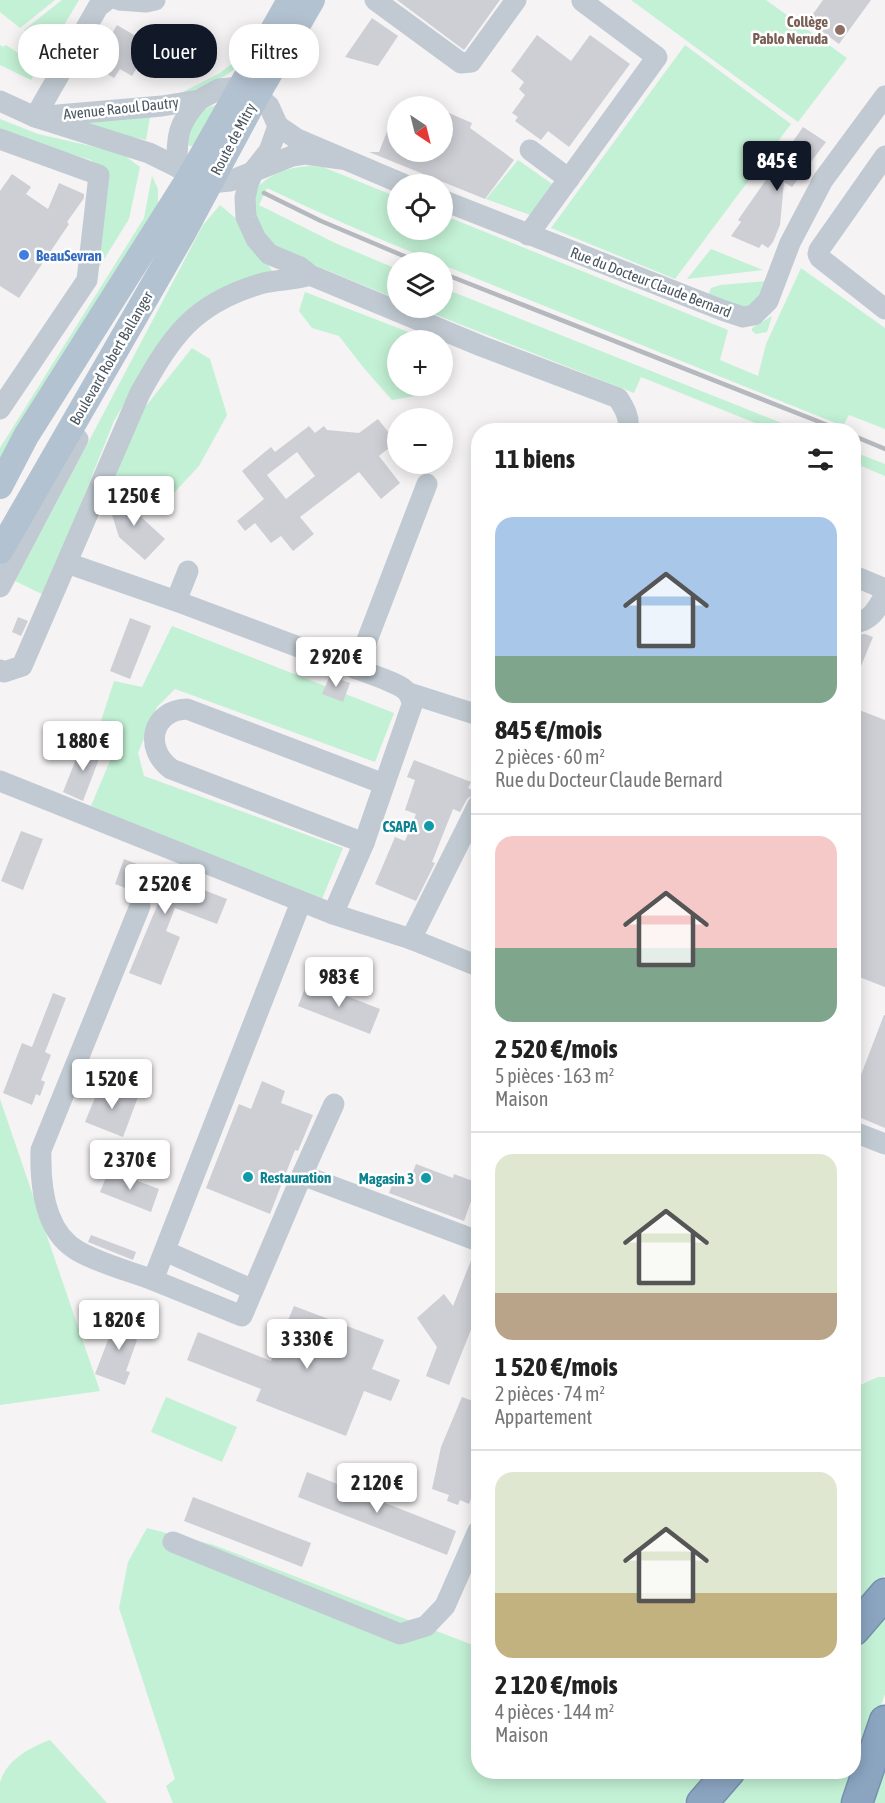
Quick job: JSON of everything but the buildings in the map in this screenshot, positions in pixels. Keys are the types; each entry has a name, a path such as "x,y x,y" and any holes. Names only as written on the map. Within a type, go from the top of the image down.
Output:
{"highway":[{"path":"861,1622 885,1593"},
{"path":"857,1803 885,1721"},
{"path":"702,1803 723,1779"}],"main road":[{"name":"Route de Mitry","path":"211,137 248,91 290,0"},
{"name":"Route de Mitry","path":"192,175 312,0"},
{"name":"Boulevard Robert Ballanger","path":"0,551 117,348 192,175 211,137"},
{"name":"Boulevard Robert Ballanger","path":"0,486 26,436 192,175"}],"street":[{"path":"35,117 98,7 107,0"},
{"path":"119,0 146,2 155,0"},
{"path":"375,0 465,64 471,62 516,0"},
{"path":"528,235 657,57 582,1"},
{"name":"Avenue Raoul Dautry","path":"35,117 162,106 199,100 219,89 248,91"},
{"path":"248,91 269,106 278,126 297,139 387,177"},
{"name":"Avenue Raoul Dautry","path":"0,100 35,117 149,153 192,175"},
{"path":"199,100 186,115 178,132 192,175 230,181 292,156 305,154 341,159"},
{"name":"Rue du Docteur Claude Bernard","path":"453,204 722,310 743,317 754,315 768,301 790,243 823,180 881,108"},
{"path":"278,126 269,151 254,171 245,198 246,217 250,229 261,247 269,254 300,267 310,275 481,346 618,398 629,423"},
{"path":"0,139 99,175 87,280 0,409"},
{"path":"530,150 568,179"},
{"path":"885,156 818,254 885,309"},
{"path":"0,670 4,672 22,666 140,393 164,350 199,313 225,297 261,284 283,279 300,279 310,275"},
{"path":"0,587 118,363 117,348"},
{"path":"356,669 427,484"},
{"path":"67,563 176,601 393,683 409,693 471,713"},
{"path":"176,601 188,571"},
{"path":"861,579 885,589"},
{"path":"861,621 874,613 885,595"},
{"path":"333,915 364,843 412,705 409,693"},
{"path":"364,843 171,769 158,757 154,739 157,728 162,718 168,714 178,709 188,709 384,784"},
{"path":"0,781 333,915 411,939 471,963"},
{"path":"411,939 471,819"},
{"path":"153,1280 301,902"},
{"path":"140,906 41,1150 40,1173 45,1198 52,1221 63,1239 78,1251 242,1316 334,1104"},
{"path":"861,1135 885,1144"},
{"path":"302,1175 471,1238"},
{"path":"165,1251 253,1290"},
{"path":"173,1542 400,1634 426,1626 445,1606 471,1547"}],"green space":[{"path":"0,0 55,0 25,24 18,24 18,26 0,12"},
{"path":"62,0 79,0 65,24 32,24"},
{"path":"631,0 766,0 847,58 798,122"},
{"path":"0,45 3,47 6,45 18,53 18,74 0,65"},
{"path":"685,45 791,124 675,279 551,228"},
{"path":"229,66 229,73 222,78 171,98 210,78 217,78"},
{"path":"217,105 197,146 189,146 187,132 193,119 204,110"},
{"path":"151,111 146,140 57,120"},
{"path":"0,119 38,134 121,153 140,167 129,219 93,277 97,166 91,160 0,132"},
{"path":"518,160 555,186 536,217 486,199"},
{"path":"309,166 323,167 387,193 387,240 453,240 453,219 728,330 720,360 758,376 766,344 801,268 885,328 885,429 849,415 845,423 836,423 453,269 453,252 413,252 267,188 259,205 335,243 387,265 387,295 270,247 256,220 254,190 279,172"},
{"path":"152,176 158,189 158,205 0,460 0,448 144,218"},
{"path":"220,205 239,221 273,272 152,357 114,421 44,595 15,581 203,225"},
{"path":"711,249 763,270 687,279"},
{"path":"766,281 757,301 743,307 708,295 711,288 720,285"},
{"path":"305,292 403,330 387,330 387,394 339,336 312,328 299,311"},
{"path":"453,292 781,423 756,423 641,377 634,393 444,318 453,318"},
{"path":"772,316 767,332 756,334 752,331 752,328"},
{"path":"192,348 210,359 227,415 199,466 169,498 112,486 138,416"},
{"path":"388,396 415,396 392,400"},
{"path":"861,455 885,464 885,476 861,466"},
{"path":"172,626 394,713 375,762 175,689 157,707 138,753 144,776 343,848 322,899 91,806 117,744 97,733 114,681 142,687"},
{"path":"0,1099 100,1391 0,1405"},
{"path":"878,1377 885,1377 885,1575 861,1603 861,1385"},
{"path":"166,1397 237,1427 222,1462 151,1432"},
{"path":"147,1528 214,1545 471,1644 471,1779 706,1779 684,1803 173,1803 166,1786 175,1779 119,1608 128,1562"},
{"path":"885,1610 885,1694 861,1761 861,1638"},
{"path":"50,1740 107,1803 0,1803 0,1783 7,1768 19,1756"},
{"path":"885,1762 885,1803 872,1803"},
{"path":"737,1779 855,1779 846,1803 716,1803"}],"railway":[{"path":"264,193 321,221 394,252"},
{"path":"453,277 822,423"},
{"path":"861,439 885,449"}],"place":[{"name":"Collège Pablo Neruda","path":"840,30"},
{"name":"BeauSevran","path":"24,255"},
{"name":"CSAPA","path":"429,826"},
{"name":"Restauration","path":"248,1177"},
{"name":"Magasin 3","path":"426,1178"}]}
